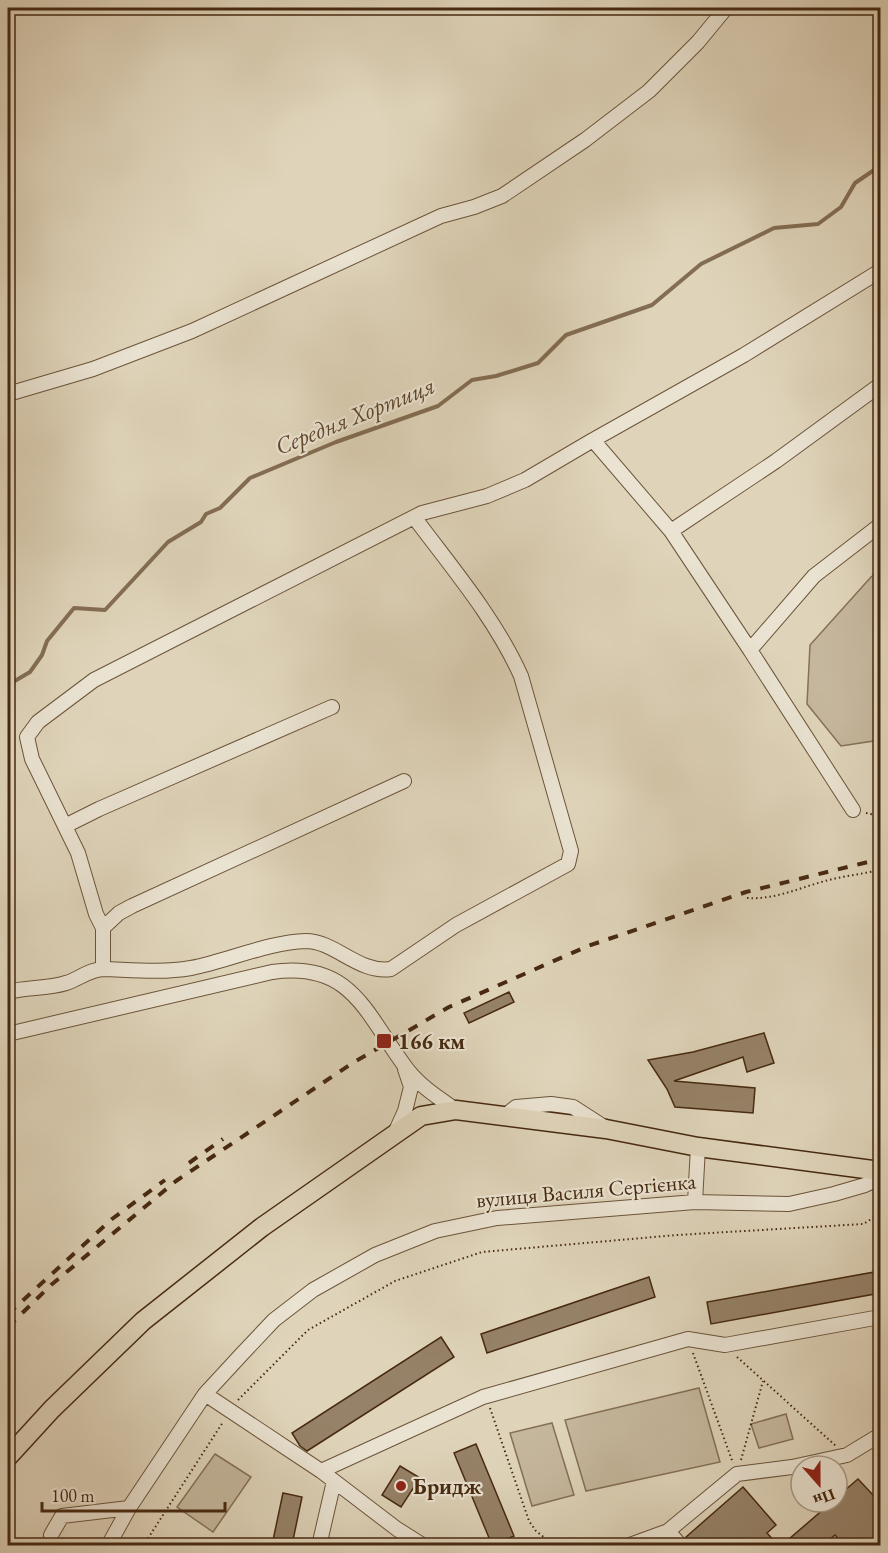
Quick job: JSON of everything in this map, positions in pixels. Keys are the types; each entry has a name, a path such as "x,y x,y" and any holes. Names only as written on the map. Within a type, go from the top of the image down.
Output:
{"main road":[{"name":"вулиця Василя Сергієнка","path":"8,1457 52,1409 143,1321 262,1227 421,1116 456,1110 606,1129 698,1147 880,1171"}],"street":[{"path":"8,394 93,369 192,331 441,216 502,196 585,140 649,91 698,42 726,8"},
{"path":"103,969 103,928 96,914 78,853 32,759 27,737 38,722 94,680 422,513 487,496 525,480 744,355 880,271"},
{"path":"671,531 776,461 880,385"},
{"path":"593,440 671,531 853,810"},
{"path":"8,992 68,983 92,971 103,969 148,972 190,968 253,950 306,941 317,942 379,971 391,969 456,926 568,864 571,851 521,676 511,654 488,617 414,517"},
{"path":"750,650 814,576 880,525"},
{"path":"65,826 332,707"},
{"path":"103,928 132,906 404,781"},
{"path":"8,1034 272,972 302,970 325,976 350,990 377,1022 405,1067 430,1093 456,1110"},
{"path":"395,1133 405,1111 411,1087 405,1067"},
{"path":"695,1202 698,1147"},
{"name":"вулиця Василя Сергієнка","path":"111,1544 129,1508 205,1394 274,1320 314,1290 375,1255 435,1231 497,1218 695,1202 789,1204 844,1191 880,1178"},
{"path":"321,1471 486,1396 688,1339 725,1345 880,1317"},
{"path":"205,1394 321,1471 416,1543"},
{"path":"849,1454 880,1435"},
{"path":"627,1545 668,1531 737,1474 789,1467"},
{"path":"319,1545 334,1481"},
{"path":"51,1535 62,1516 129,1508"},
{"path":"668,1531 681,1545"}],"path":[{"path":"853,810 880,816"},
{"path":"747,898 758,899 779,895 826,880 880,870"},
{"path":"143,1545 239,1399 308,1330 395,1281 482,1252 677,1235 863,1224 880,1214"},
{"path":"688,1339 737,1474"},
{"path":"725,1345 846,1454"},
{"path":"737,1474 763,1380"},
{"path":"486,1396 529,1521 536,1531 555,1545"}],"shaded area":[{"path":"880,570 880,740 841,746 807,704 810,645 871,577"},
{"path":"699,1388 720,1462 586,1491 565,1420"},
{"path":"786,1414 793,1439 759,1448 751,1424"},
{"path":"552,1423 574,1495 532,1506 510,1433"},
{"path":"215,1454 251,1477 213,1532 177,1507"}],"building":[{"path":"509,992 514,1002 469,1023 464,1013"},
{"path":"764,1033 774,1063 747,1072 743,1057 674,1081 755,1088 753,1113 675,1107 667,1089 648,1060 693,1052"},
{"path":"880,1271 880,1293 711,1324 707,1302"},
{"path":"649,1277 655,1297 487,1353 481,1334"},
{"path":"441,1337 454,1357 307,1451 300,1446 292,1433"},
{"path":"476,1444 514,1536 492,1545 454,1453"},
{"name":"Бридж","path":"400,1466 420,1478 401,1507 382,1495"},
{"path":"858,1479 873,1495 880,1488 880,1545 844,1545 835,1535 823,1545 782,1545 818,1514 849,1514 849,1487"},
{"path":"743,1487 776,1525 767,1533 778,1545 692,1545 686,1537"},
{"path":"283,1493 302,1497 292,1545 272,1545"}],"waterway":[{"name":"Середня Хортиця","path":"8,685 30,672 42,655 47,641 74,608 105,610 168,542 201,522 206,514 220,508 250,478 336,442 438,406 472,380 496,376 538,363 566,335 652,305 701,264 774,228 818,224 841,207 855,183 880,166"}],"tunnel":[{"path":"45,1546 51,1535"}],"railway":[{"path":"8,1327 51,1285 176,1181 351,1064 449,1007 588,946 746,892 880,859"},
{"path":"189,1163 223,1139"},
{"path":"8,1314 112,1219 165,1180"}],"place":[{"name":"166 км","path":"384,1041"},
{"name":"Бридж","path":"401,1486"}]}
